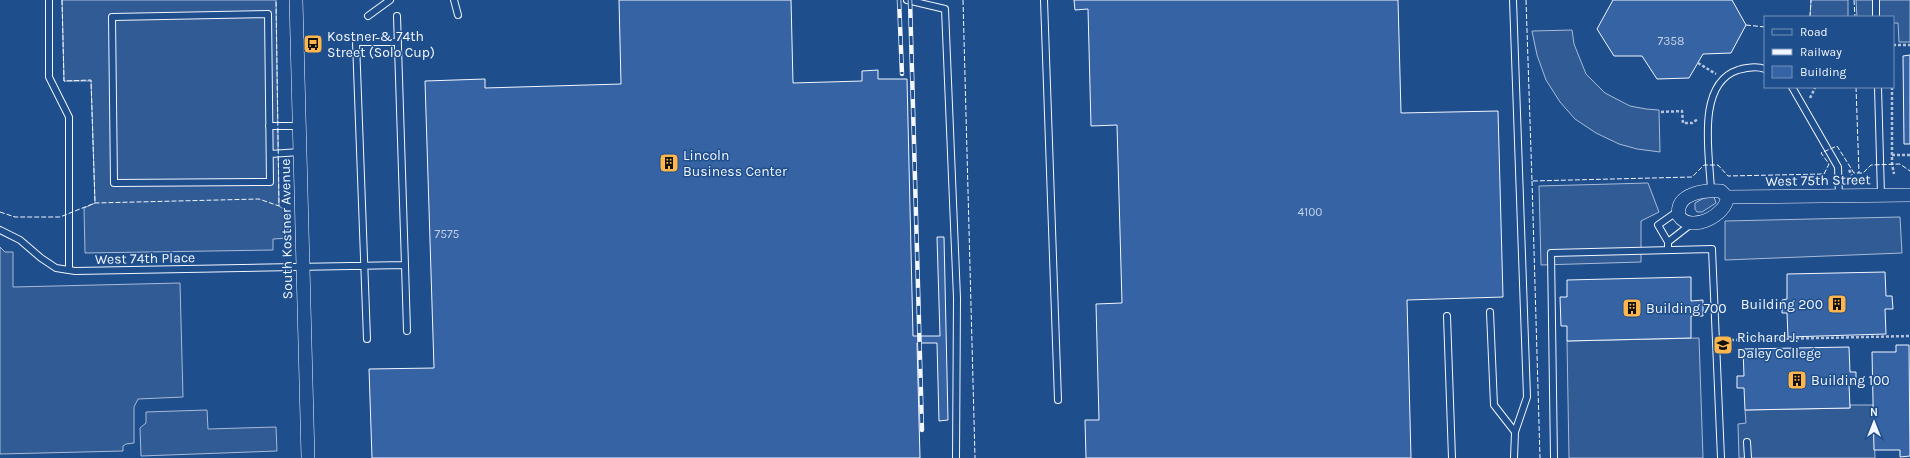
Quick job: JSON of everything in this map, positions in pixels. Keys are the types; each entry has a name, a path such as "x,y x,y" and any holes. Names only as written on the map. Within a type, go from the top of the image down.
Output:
{"street":[{"name":"South Kostner Avenue","path":"296,0 308,458"},
{"name":"West 75th Street","path":"1710,191 1721,192 1727,197 1910,195"},
{"path":"1710,191 1696,193 1686,197 1682,201 1678,211 1681,218 1691,224 1698,224 1723,209 1726,205 1727,197"}],"lane":[{"path":"49,0 49,77 69,117 69,270"},
{"path":"368,16 390,0"},
{"path":"454,0 458,15"},
{"path":"907,0 945,9 957,298 956,458"},
{"path":"1044,0 1058,400"},
{"path":"1513,0 1527,397 1515,432 1514,458"},
{"path":"1876,0 1876,16"},
{"path":"268,14 270,154 270,182 114,184 112,17 268,14"},
{"path":"397,16 407,331"},
{"path":"367,339 356,42 398,42"},
{"path":"1710,191 1708,130 1709,105 1713,93 1720,82 1730,73 1744,68 1764,69"},
{"path":"1793,88 1838,168 1839,196"},
{"path":"1878,88 1881,195"},
{"path":"269,126 300,126"},
{"path":"270,154 300,152"},
{"path":"1668,250 1668,242 1658,225 1678,211"},
{"path":"1668,242 1691,224"},
{"name":"West 74th Place","path":"0,230 20,240 41,258 56,268 69,270 106,271 405,265"},
{"path":"1554,458 1551,253 1712,249 1721,458"},
{"path":"1490,312 1494,405 1515,432"},
{"path":"1447,316 1452,458"},
{"path":"1747,442 1748,458"}],"path":[{"path":"1894,45 1910,45"},
{"path":"1698,63 1717,74"},
{"path":"1892,88 1892,155 1894,174"},
{"path":"1892,155 1910,155"},
{"path":"1731,340 1910,336"}],"shaded area":[{"path":"62,0 276,0 279,206 288,212 288,238 273,239 273,250 85,253 84,208 95,203 91,81 64,81"},
{"path":"1811,0 1848,0 1848,16 1810,16"},
{"path":"1856,0 1910,0 1910,42 1899,42 1898,23 1894,23 1894,16 1857,16"},
{"path":"1572,30 1574,44 1586,74 1605,93 1630,106 1659,110 1660,152 1637,149 1619,144 1596,133 1575,119 1560,102 1546,80 1537,55 1532,31"},
{"path":"1648,183 1659,212 1641,221 1641,262 1541,265 1539,186"},
{"path":"1714,197 1716,203 1702,212 1697,212 1695,209 1695,203 1704,198"},
{"path":"1900,217 1902,253 1725,260 1725,221"},
{"path":"0,247 5,252 13,252 13,287 180,283 183,397 138,399 134,407 134,443 123,446 123,451 0,454"},
{"path":"1699,338 1703,458 1569,458 1567,341"},
{"path":"1850,405 1873,405 1875,458 1739,458 1738,424 1746,423 1745,410 1850,408"},
{"path":"207,410 208,429 276,427 277,451 141,456 140,428 146,423 146,412"}],"building":[{"name":"Lincoln Business Center","path":"619,0 791,0 793,83 862,81 862,71 878,70 878,79 907,79 913,336 940,336 937,237 944,237 948,420 939,421 937,343 917,343 920,458 372,458 369,369 434,368 425,81 485,79 485,88 621,84"},
{"path":"1074,0 1398,0 1401,113 1498,111 1503,297 1407,300 1411,458 1086,458 1085,420 1099,420 1096,304 1122,303 1117,125 1091,126 1088,9 1075,10"},
{"path":"1613,0 1732,0 1746,25 1731,53 1703,54 1689,78 1657,79 1642,56 1614,56 1597,29"},
{"path":"1910,55 1910,144 1904,144 1903,56"},
{"name":"Building 200","path":"1885,272 1886,296 1892,296 1893,309 1885,309 1886,334 1788,337 1787,313 1782,313 1782,300 1787,299 1787,274"},
{"name":"Building 700","path":"1691,277 1691,301 1703,300 1703,316 1691,316 1691,338 1567,341 1567,326 1561,326 1560,297 1567,297 1567,280"},
{"path":"1896,345 1909,345 1910,456 1900,457 1900,450 1874,450 1872,352 1896,352"},
{"name":"Building 100","path":"1849,347 1850,372 1856,372 1856,384 1849,384 1850,408 1745,410 1744,388 1737,388 1737,376 1744,376 1743,349"}],"railway":[{"path":"899,0 902,74"},
{"path":"910,0 922,430"}],"fence":[{"path":"62,0 64,81 91,80 95,203"},
{"path":"0,212 15,217 60,217 95,203 259,199 279,206 276,0"},
{"path":"963,0 975,458"},
{"path":"1526,0 1532,181 1692,177 1704,165 1718,165 1728,176 1824,174 1829,164 1821,153 1837,146 1854,173 1859,173"},
{"path":"1810,16 1811,0"},
{"path":"1854,0 1855,16"},
{"path":"1746,25 1764,27"},
{"path":"1856,88 1859,173 1863,173 1871,165 1900,164 1910,171"},
{"path":"1532,181 1540,458"}],"place":[{"name":"Kostner & 74th Street (Solo Cup)","path":"313,44"},
{"name":"Lincoln Business Center","path":"669,163"},
{"name":"Building 200","path":"1837,304"},
{"name":"Building 700","path":"1632,308"},
{"name":"Richard J. Daley College","path":"1723,345"},
{"name":"Building 100","path":"1797,380"}]}
